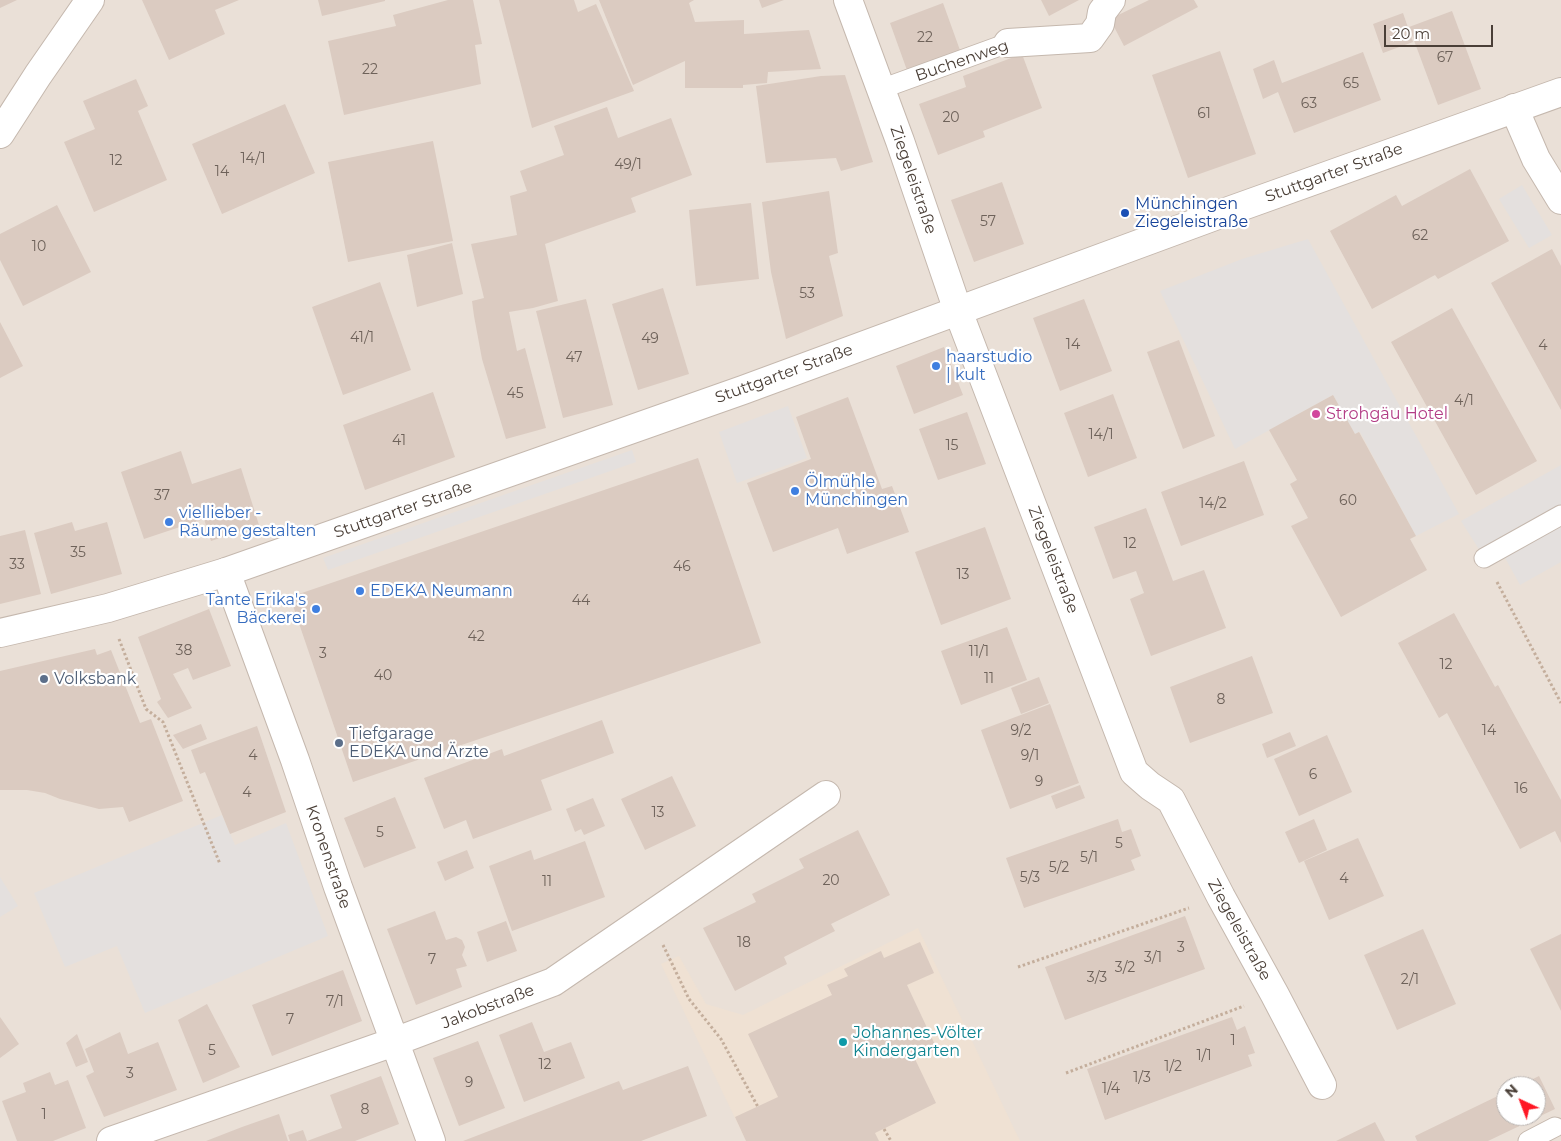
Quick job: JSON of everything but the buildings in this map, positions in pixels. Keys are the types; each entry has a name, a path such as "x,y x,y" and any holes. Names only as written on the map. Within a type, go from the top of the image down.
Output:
{"street":[{"path":"0,134 90,0"},
{"name":"Ziegeleistraße","path":"848,0 958,311 1134,772 1170,800 1322,1085"},
{"name":"Buchenweg","path":"1008,43 1090,38 1100,24 1102,12 1112,0"},
{"name":"Stuttgarter Straße","path":"0,633 108,608 226,572 743,390 1223,212 1561,92"},
{"path":"1514,108 1536,159 1561,200"},
{"name":"Kronenstraße","path":"226,572 431,1141"},
{"name":"Jakobstraße","path":"111,1141 394,1042 552,982 826,795"}],"lane":[{"name":"Buchenweg","path":"881,89 1008,43"},
{"path":"1484,558 1561,515"},
{"path":"1528,1141 1555,1127"}],"path":[{"path":"1484,558 1561,703"},
{"path":"108,608 146,709 162,722 220,864"},
{"path":"1018,967 1221,897"},
{"path":"671,960 689,999 721,1039 758,1107"},
{"path":"1066,1073 1275,994"},
{"path":"884,1128 890,1141"}],"shaded area":[{"path":"0,0 1561,0 1561,1141 0,1141"},
{"path":"1522,185 1552,235 1529,248 1499,199"},
{"path":"1308,239 1459,514 1416,536 1360,432 1355,434 1333,395 1235,449 1160,291 1242,259"},
{"path":"788,406 807,458 737,483 719,432"},
{"path":"632,450 636,462 328,570 323,558"},
{"path":"1561,465 1561,562 1520,585 1504,556 1480,551 1461,521"},
{"path":"222,815 235,845 286,823 328,936 145,1013 117,946 65,967 34,893"},
{"path":"0,877 18,906 0,917"},
{"path":"918,928 1020,1141 746,1141 661,964 679,956 706,1004 743,1015"}],"place":[{"name":"Münchingen Ziegeleistraße","path":"1125,213"},
{"name":"haarstudio | kult","path":"936,366"},
{"name":"Strohgäu Hotel","path":"1316,414"},
{"name":"Ölmühle Münchingen","path":"795,491"},
{"name":"viellieber - Räume gestalten","path":"169,522"},
{"name":"EDEKA Neumann","path":"360,591"},
{"name":"Tante Erika's Bäckerei","path":"316,609"},
{"name":"Volksbank","path":"44,679"},
{"name":"Tiefgarage EDEKA und Ärzte","path":"339,743"},
{"name":"Johannes-Völter Kindergarten","path":"843,1042"}]}
